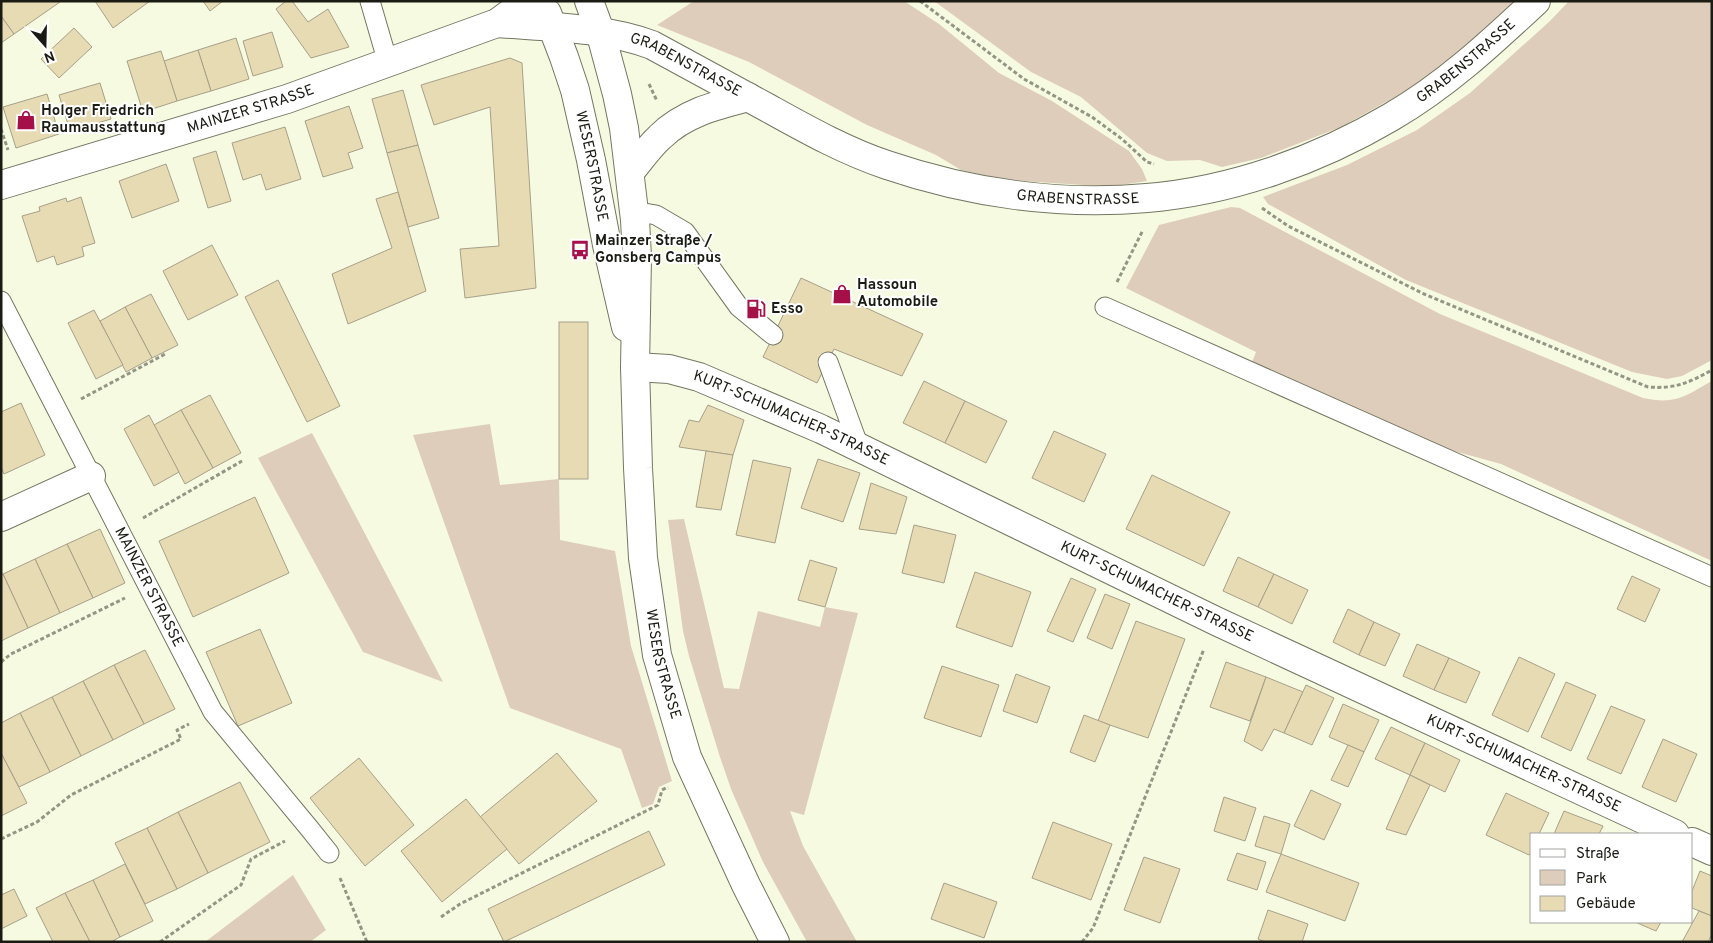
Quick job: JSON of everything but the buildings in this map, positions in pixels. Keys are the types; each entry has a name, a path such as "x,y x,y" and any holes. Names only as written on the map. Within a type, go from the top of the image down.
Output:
{"street":[{"name":"MAINZER STRASSE","path":"1,185 281,101 497,23 527,1"},
{"name":"WESERSTRASSE","path":"542,1 575,90 593,169 607,246 635,367"},
{"name":"WESERSTRASSE","path":"590,1 617,94 630,172 637,257 635,367 643,558 657,655 687,757 746,885 775,942"},
{"name":"GRABENSTRASSE","path":"553,27 624,35 652,45 828,141 885,164 932,179 1010,195 1095,199 1147,198 1190,192 1226,184 1284,167 1340,144 1393,116 1442,83 1489,45 1536,1"},
{"name":"MAINZER STRASSE","path":"497,23 553,27"},
{"path":"630,172 672,126 714,106 748,97"},
{"name":"KURT-SCHUMACHER-STRASSE","path":"635,367 669,369 699,377 812,425 1218,622 1673,833"},
{"path":"1,517 91,476"},
{"path":"1693,842 1712,851"}],"lane":[{"path":"370,1 388,63"},
{"path":"633,210 656,215 686,232 739,307 773,335"},
{"name":"MAINZER STRASSE","path":"1,301 213,712 329,853"},
{"path":"1105,307 1712,577"},
{"path":"828,362 859,447"}],"path":[{"path":"920,1 1024,79 1107,128 1147,162"},
{"path":"647,78 658,102"},
{"path":"1260,207 1288,226 1424,294 1648,387 1665,388 1686,384 1712,370"},
{"path":"1105,307 1143,229"},
{"path":"58,411 168,353"},
{"path":"120,530 242,461"},
{"path":"1,662 11,654 148,586"},
{"path":"1082,942 1093,928 1202,655 1218,622"},
{"path":"1,839 37,822 71,795 176,742"},
{"path":"441,917 460,904 658,805 662,790 671,785"},
{"path":"160,942 241,885 251,859 310,828"},
{"path":"329,853 367,942"}],"green space":[{"path":"694,1 904,1 939,24 999,73 1052,101 1129,151 1142,169 1147,181 1121,185 1084,185 1006,180 961,170 936,155 867,125 749,62 657,25"},
{"path":"934,1 1519,1 1486,32 1418,84 1341,127 1261,158 1222,167 1200,160 1167,161 1147,153 1081,97 1031,72"},
{"path":"1569,1 1712,1 1712,360 1682,376 1667,379 1632,372 1406,280 1268,204 1263,197 1347,165 1417,130 1470,93 1550,21"},
{"path":"1231,207 1240,208 1440,314 1643,398 1672,400 1687,395 1712,381 1712,561 1501,464 1425,443 1252,362 1256,352 1126,288 1159,225"},
{"path":"490,424 500,485 559,479 560,540 615,551 631,646 672,781 659,787 653,804 642,808 621,749 510,708 413,435"},
{"path":"312,433 443,682 363,652 258,458"},
{"path":"684,519 724,688 739,689 758,611 820,627 825,607 858,613 804,815 790,811 803,846 857,942 807,942 763,862 731,789 689,656 683,631 668,520"},
{"path":"293,875 326,930 310,942 205,942"}],"place":[{"name":"Holger Friedrich Raumausstattung","path":"26,120"},
{"name":"Mainzer Straße / Gonsberg Campus","path":"580,250"},
{"name":"Hassoun Automobile","path":"842,294"},
{"name":"Esso","path":"756,309"}]}
